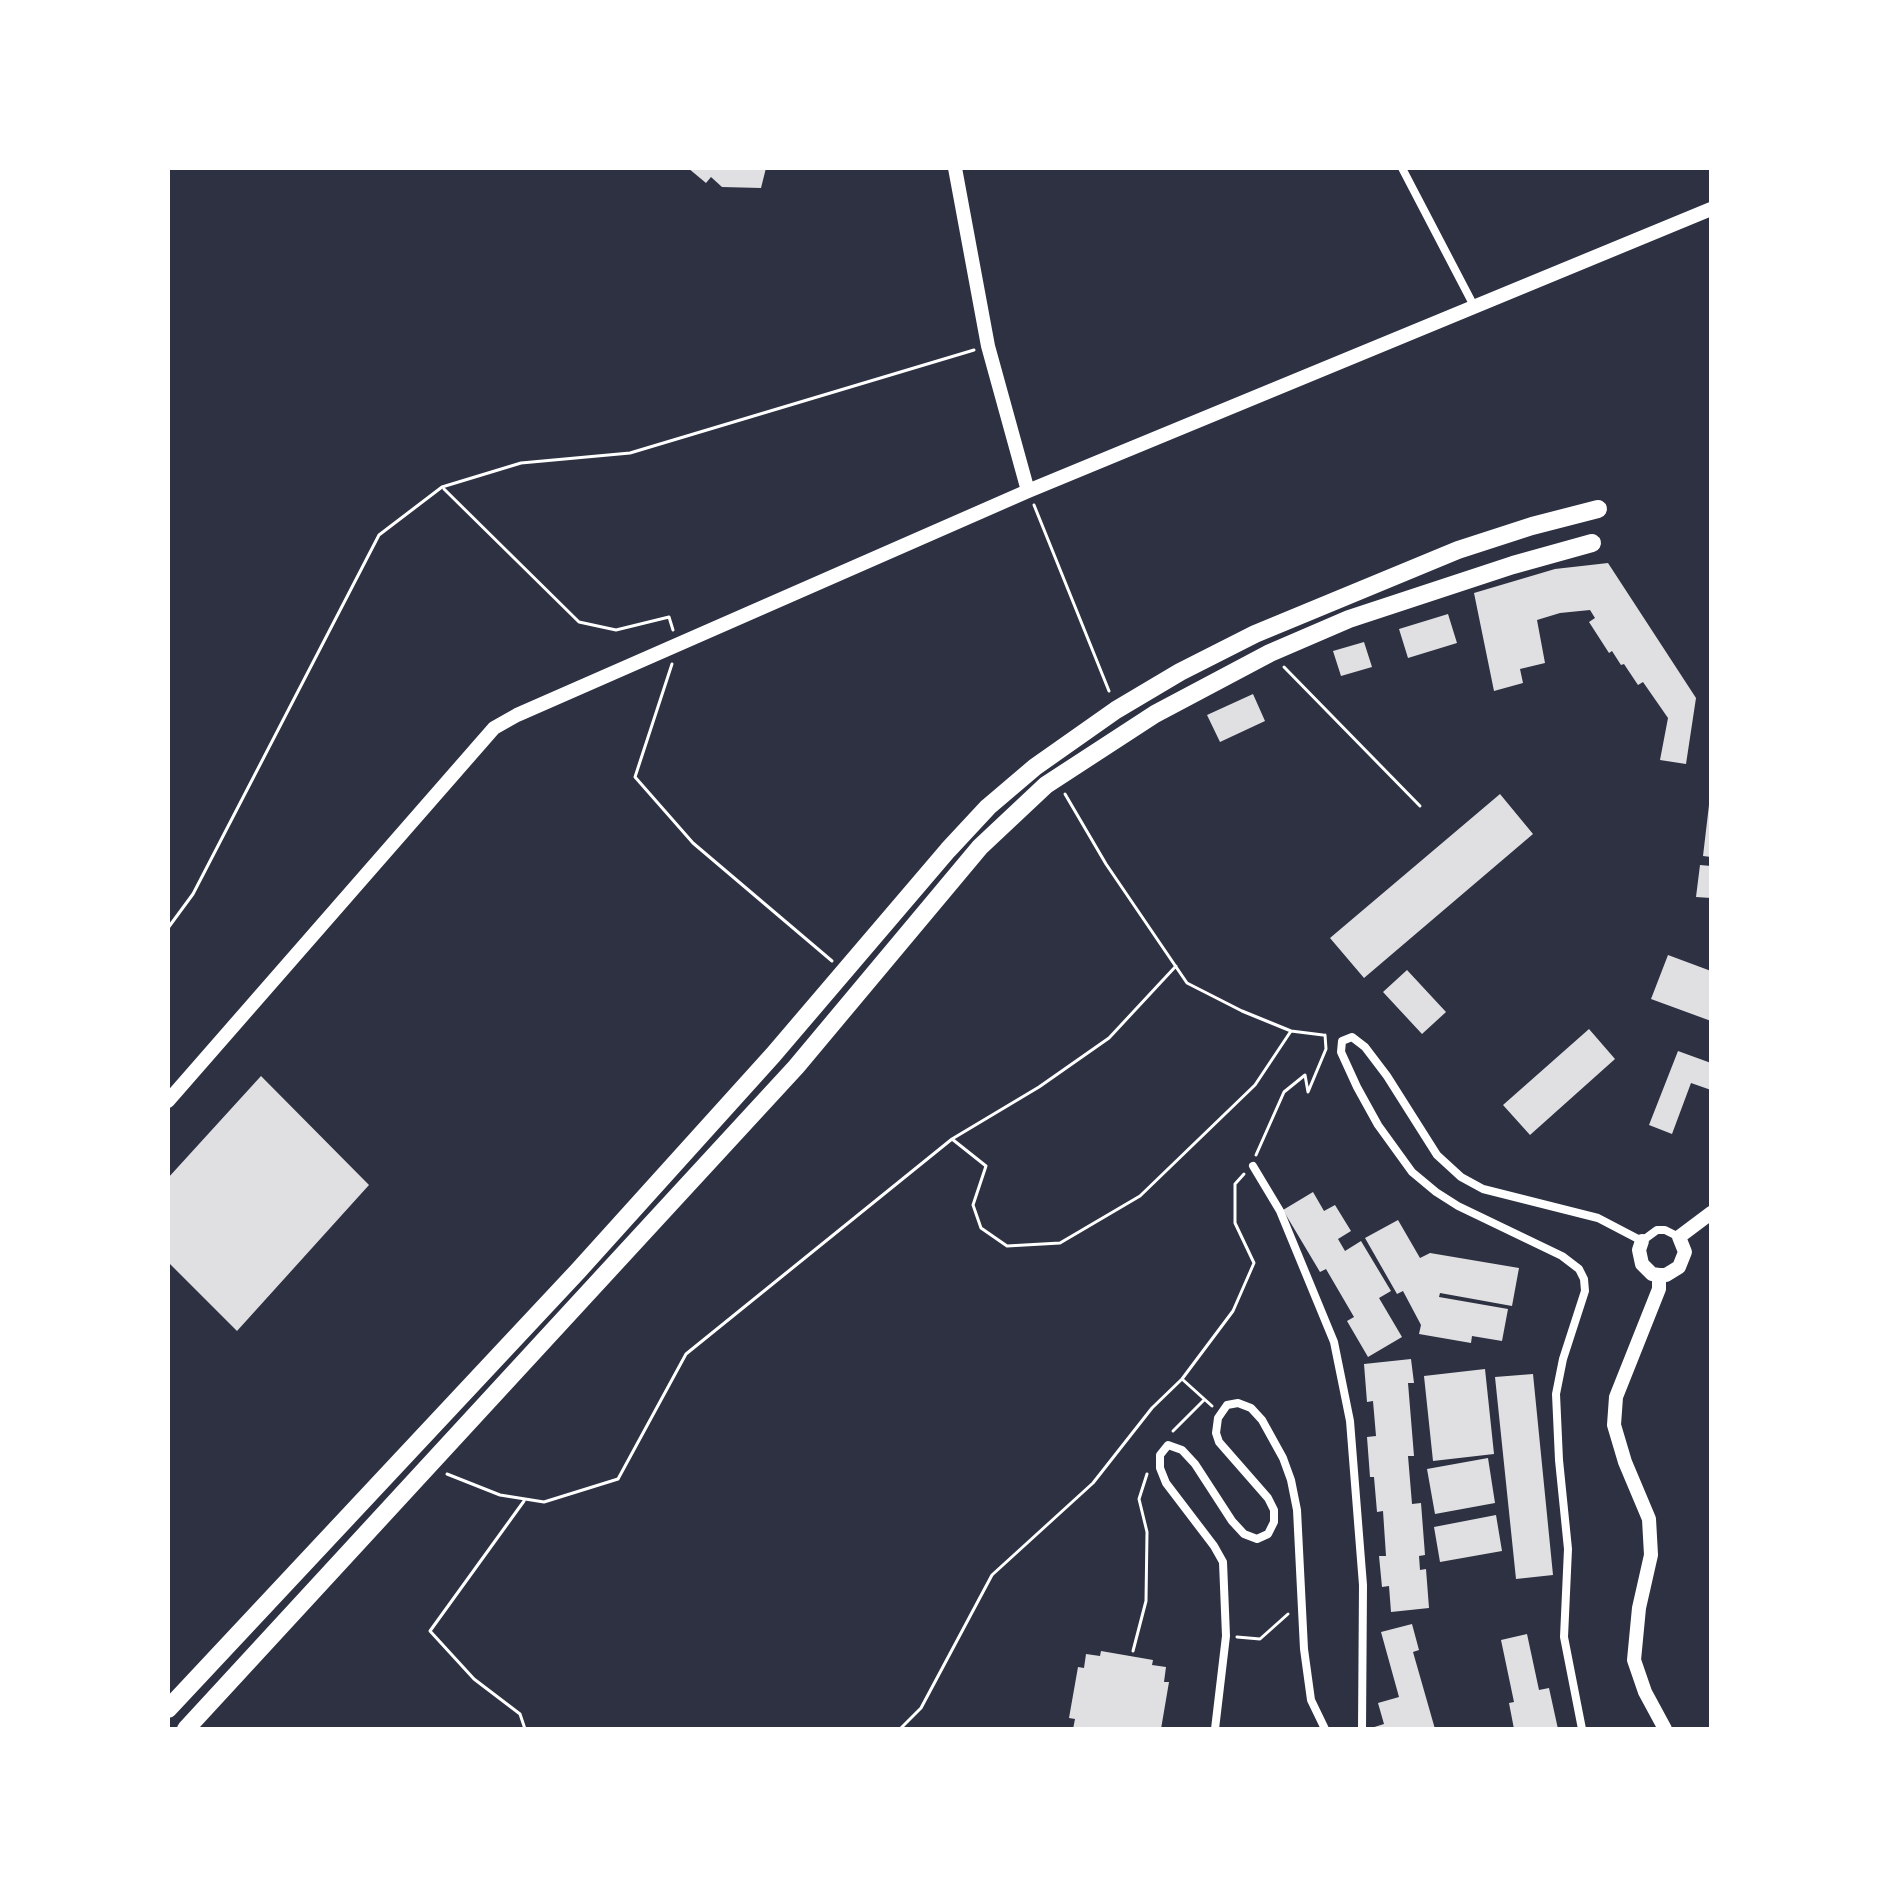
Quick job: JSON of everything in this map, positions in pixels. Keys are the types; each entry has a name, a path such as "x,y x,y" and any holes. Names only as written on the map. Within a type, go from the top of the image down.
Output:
{"main road":[{"path":"168,1709 578,1271 773,1055 988,807 1035,767 1116,710 1180,672 1255,634 1458,550 1598,509"},
{"path":"186,1729 787,1078 980,847 1015,812 1055,780 1155,714 1270,653 1349,619 1513,565 1592,543"}],"street":[{"path":"955,168 988,346 1028,491"},
{"path":"1402,168 1474,306"},
{"path":"168,1101 494,728 517,715 1028,491 1711,209"},
{"path":"1582,1729 1564,1637 1568,1549 1556,1394 1563,1359 1585,1291 1584,1279 1579,1269 1562,1256 1458,1206 1412,1172 1378,1125 1357,1087 1341,1052 1342,1041 1352,1037 1365,1047 1437,1155 1461,1177 1483,1189 1598,1218 1642,1241"},
{"path":"1253,1166 1280,1211 1334,1342 1350,1421 1363,1585 1362,1729"},
{"path":"1679,1237 1711,1213"},
{"path":"1657,1230 1665,1230 1679,1237 1685,1252 1683,1260 1673,1272 1652,1274 1642,1264 1639,1250 1642,1241 1657,1230"},
{"path":"1659,1275 1659,1289 1616,1397 1614,1425 1625,1462 1649,1519 1651,1555 1639,1608 1634,1660 1645,1692 1665,1729"},
{"path":"1215,1729 1226,1636 1223,1562 1166,1483 1160,1468 1160,1455 1168,1445 1182,1450 1244,1534 1257,1539 1268,1534 1274,1522 1274,1510 1268,1498 1219,1442 1216,1433 1218,1418 1227,1405 1238,1403 1251,1408 1262,1420 1283,1458 1297,1510 1301,1605 1311,1700 1325,1729"}],"path":[{"path":"168,928 193,894 379,535 442,487 521,463 630,453 988,346"},
{"path":"442,487 579,622 616,630 669,617 678,645 635,777 693,843 844,971"},
{"path":"1028,491 1116,710"},
{"path":"1270,653 1420,806"},
{"path":"1055,780 1073,805 1106,864 1187,983 1291,1031 1325,1035 1342,1041"},
{"path":"429,1467 500,1495 544,1502 618,1479 686,1354 952,1139 1039,1087 1109,1038 1176,966"},
{"path":"952,1139 986,1166 973,1205 981,1228 1007,1246 1060,1243 1140,1196 1255,1085 1291,1031"},
{"path":"900,1729 921,1708 992,1575 1093,1483 1152,1408 1182,1379 1233,1311 1254,1263 1235,1223 1235,1184 1253,1166 1261,1139 1284,1092 1305,1075 1308,1092 1326,1049 1325,1035"},
{"path":"1182,1379 1222,1413"},
{"path":"1165,1440 1204,1400"},
{"path":"1133,1651 1146,1601 1147,1532 1139,1499 1151,1462"},
{"path":"525,1499 430,1631 474,1679 520,1714 525,1729"},
{"path":"1226,1636 1260,1639 1277,1621 1301,1605"}],"building":[{"path":"688,168 766,168 761,188 722,187 711,177 706,183"},
{"path":"1608,563 1696,698 1686,764 1660,760 1668,718 1643,682 1638,685 1624,664 1621,665 1612,651 1609,653 1589,622 1595,618 1590,610 1560,613 1537,620 1545,663 1520,669 1523,683 1494,691 1474,593 1555,569"},
{"path":"1448,614 1457,643 1408,658 1399,629"},
{"path":"1364,642 1372,667 1341,676 1333,651"},
{"path":"1253,694 1265,721 1220,742 1207,715"},
{"path":"1500,794 1533,834 1364,978 1330,938"},
{"path":"1711,805 1711,857 1703,856"},
{"path":"1700,865 1711,866 1711,898 1696,897"},
{"path":"1668,955 1711,971 1711,1021 1651,999"},
{"path":"1407,970 1446,1012 1422,1034 1383,992"},
{"path":"1589,1029 1615,1059 1530,1135 1503,1105"},
{"path":"1678,1051 1711,1063 1711,1090 1691,1083 1672,1134 1649,1125"},
{"path":"261,1076 369,1185 237,1331 168,1262 168,1178"},
{"path":"1313,1192 1324,1211 1335,1205 1351,1231 1338,1239 1345,1251 1361,1241 1391,1291 1379,1298 1402,1337 1368,1357 1347,1321 1354,1317 1326,1269 1320,1272 1283,1210"},
{"path":"1398,1220 1420,1258 1430,1253 1519,1268 1512,1306 1440,1293 1439,1297 1508,1309 1502,1341 1472,1336 1471,1343 1419,1334 1421,1325 1403,1291 1397,1294 1365,1238"},
{"path":"1411,1359 1414,1383 1408,1383 1414,1456 1408,1456 1412,1504 1421,1503 1425,1555 1419,1556 1420,1570 1426,1569 1429,1608 1391,1612 1389,1586 1382,1587 1379,1556 1386,1556 1383,1511 1377,1512 1374,1477 1370,1477 1367,1437 1376,1436 1373,1401 1367,1402 1364,1364"},
{"path":"1485,1369 1494,1454 1433,1461 1424,1376"},
{"path":"1533,1374 1553,1575 1516,1579 1495,1377"},
{"path":"1488,1458 1495,1503 1435,1514 1427,1469"},
{"path":"1496,1515 1502,1551 1440,1562 1434,1527"},
{"path":"1412,1624 1419,1650 1413,1652 1435,1729 1368,1729 1384,1724 1378,1703 1399,1697 1381,1632"},
{"path":"1527,1634 1539,1690 1549,1688 1558,1729 1514,1729 1509,1703 1514,1702 1501,1640"},
{"path":"1101,1651 1153,1660 1152,1665 1166,1667 1164,1682 1169,1682 1161,1729 1073,1729 1075,1719 1069,1718 1078,1667 1084,1668 1086,1654 1100,1656"}]}
